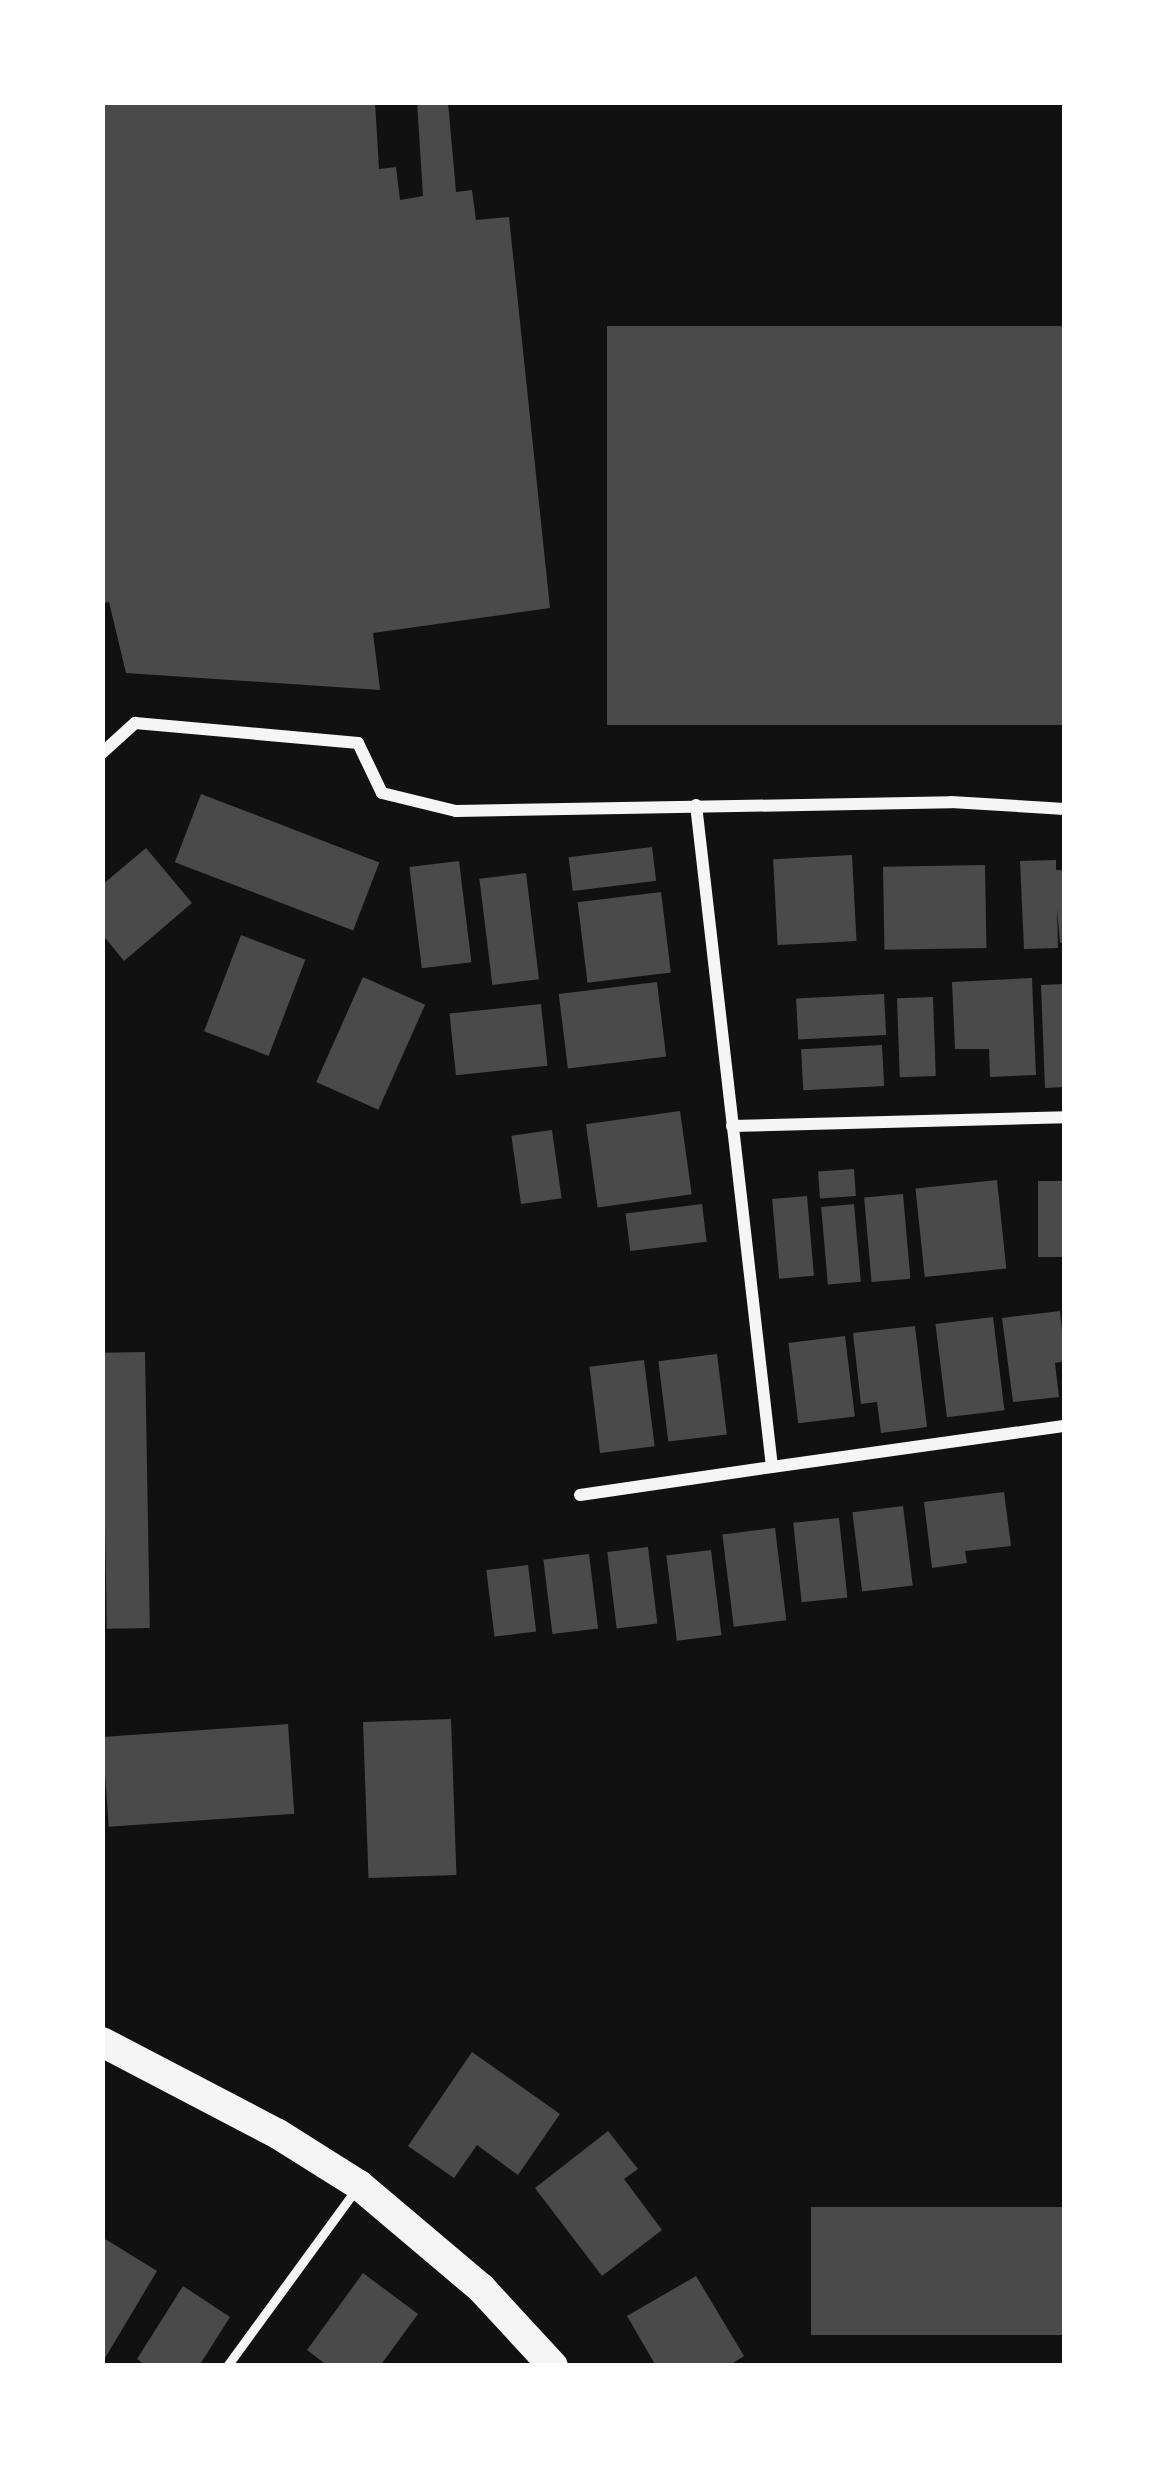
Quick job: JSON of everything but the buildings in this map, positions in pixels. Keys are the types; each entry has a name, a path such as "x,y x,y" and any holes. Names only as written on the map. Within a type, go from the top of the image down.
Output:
{"main road":[{"path":"102,2042 278,2134 359,2185 481,2288 553,2366"}],"street":[{"path":"102,753 135,723 358,743 382,794 457,811 951,802 1065,809"},
{"path":"695,805 772,1467"},
{"path":"732,1126 1065,1117"},
{"path":"580,1495 1065,1426"}],"lane":[{"path":"226,2366 359,2185"}]}
